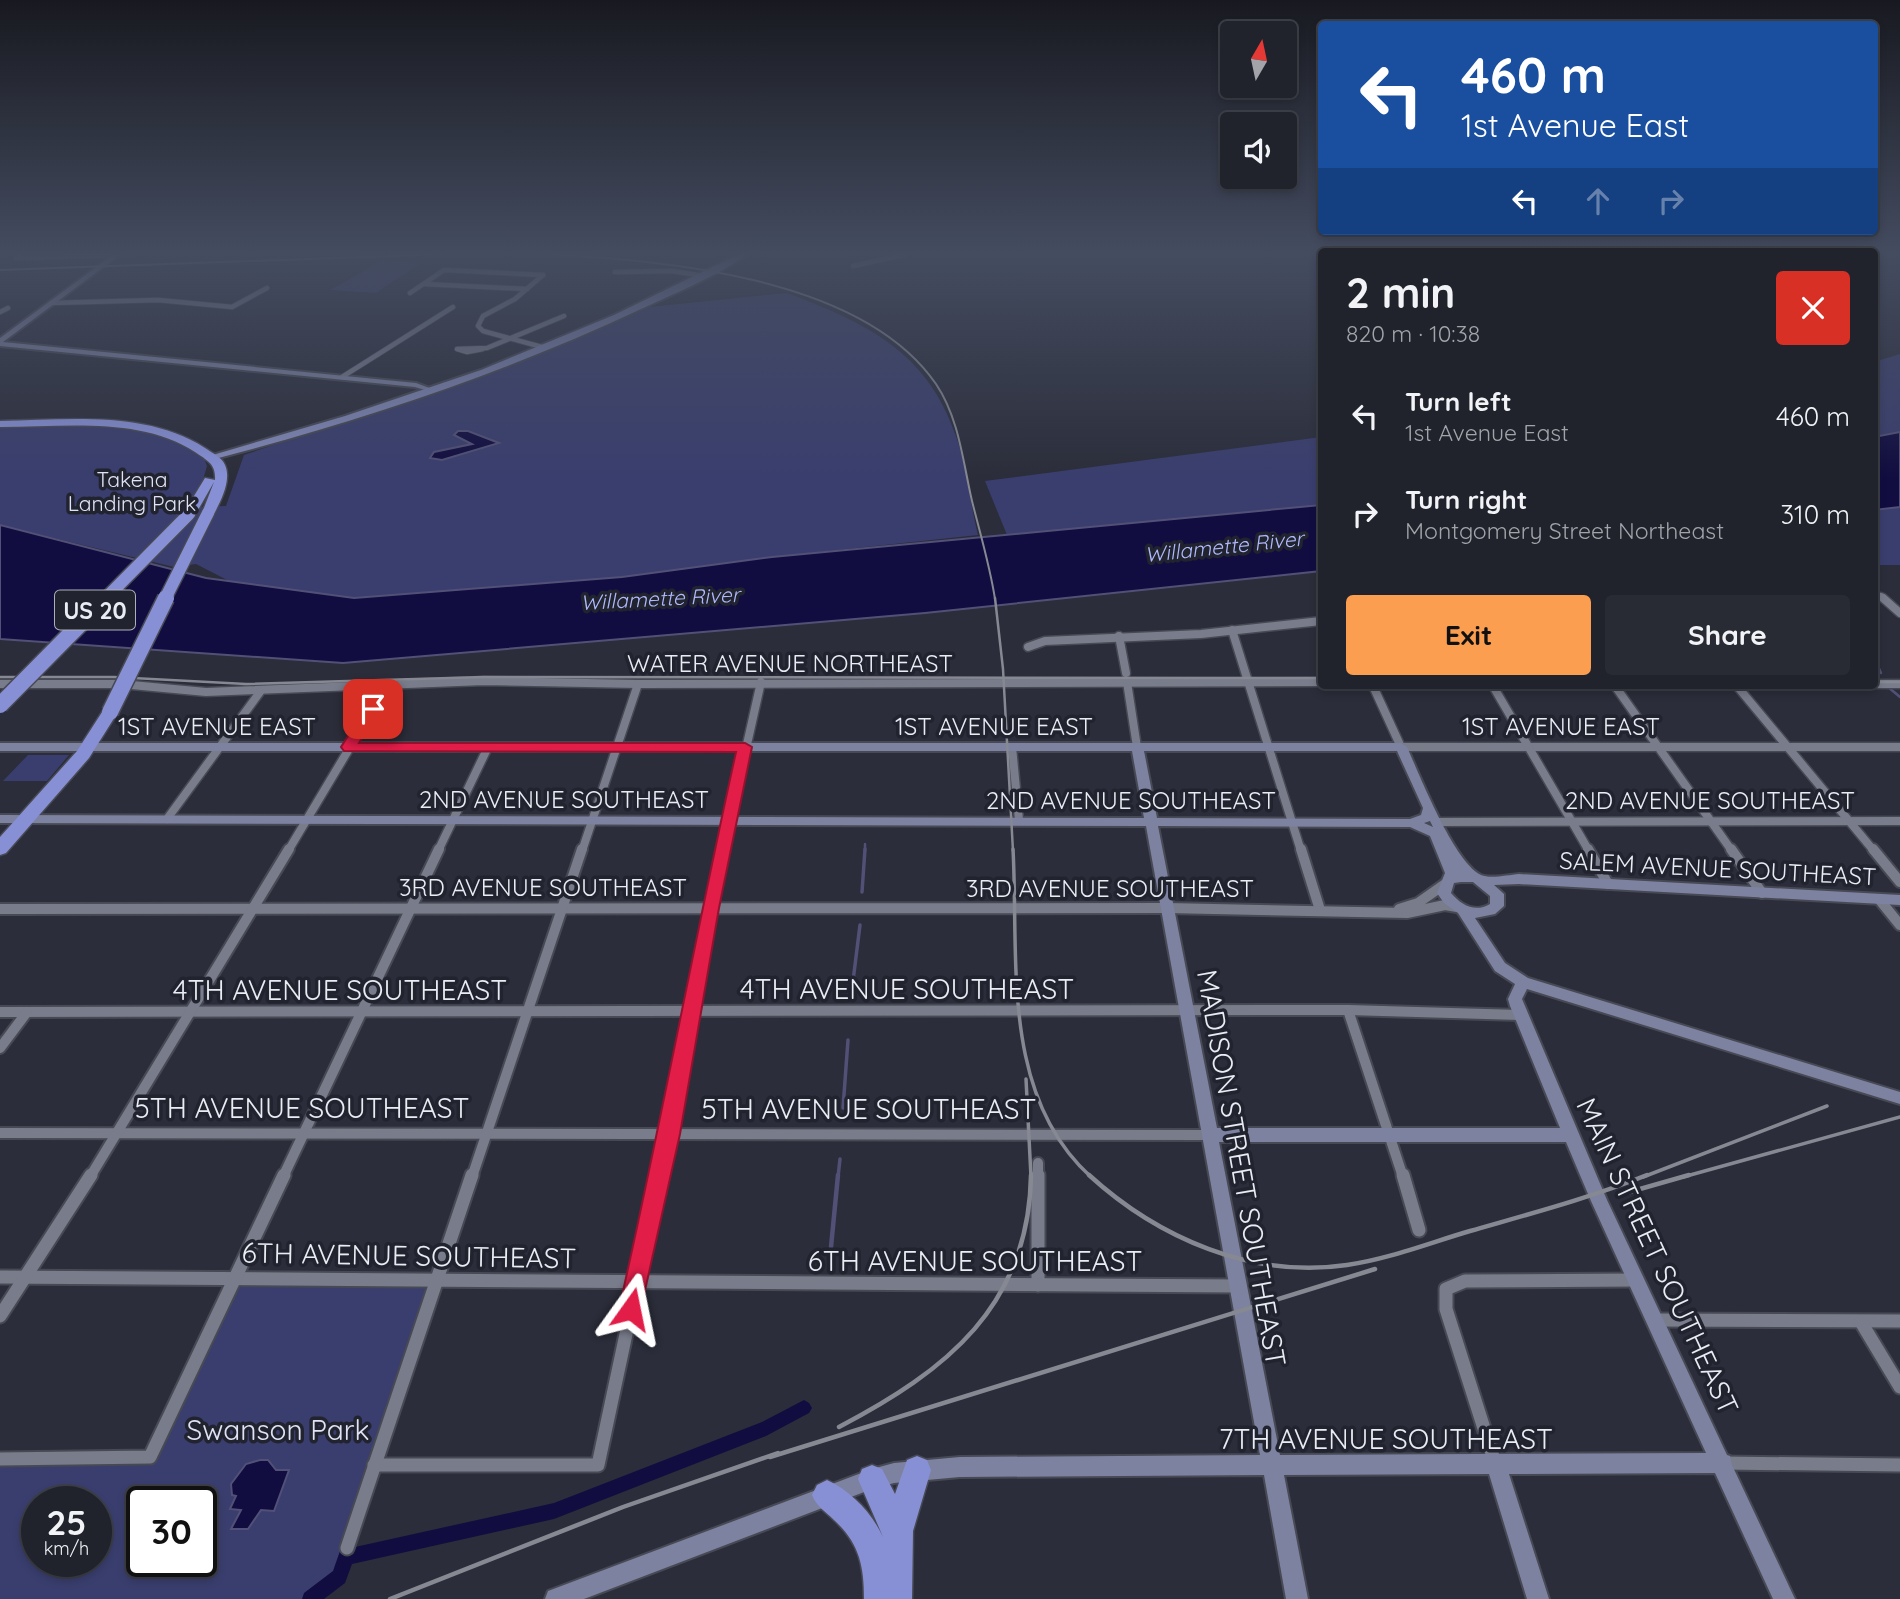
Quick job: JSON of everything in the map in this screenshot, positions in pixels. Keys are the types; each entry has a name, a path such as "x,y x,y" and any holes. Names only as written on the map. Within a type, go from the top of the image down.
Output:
{"highway":[{"path":"0,424 149,429 184,438 211,457"},
{"name":"US 20","path":"0,705 189,514 209,485 207,465 211,457 217,461 221,480 208,513 110,712 88,747 0,849"},
{"path":"897,1599 898,1531 917,1470"},
{"path":"872,1479 898,1531"},
{"path":"827,1495 863,1528 874,1546 879,1570 879,1599"}],"main road":[{"path":"0,342 17,329"},
{"path":"211,457 343,421 588,329"},
{"path":"0,342 416,385 431,390"},
{"path":"0,747 88,747"},
{"name":"1ST AVENUE EAST","path":"88,747 1401,747"},
{"name":"MADISON STREET SOUTHEAST","path":"1137,747 1297,1599"},
{"path":"1401,747 1460,866 1491,887 1498,898 1497,906 1484,920 1488,945"},
{"path":"1411,823 1426,818 1429,808"},
{"name":"2ND AVENUE SOUTHEAST","path":"0,819 1411,823"},
{"path":"1411,823 1435,833 1452,873 1447,882 1447,898 1461,909 1488,945 1500,967 1523,982 1900,1098"},
{"name":"SALEM AVENUE SOUTHEAST","path":"1447,882 1461,877 1900,901"},
{"name":"SALEM AVENUE SOUTHEAST","path":"1498,898 1508,889 1533,881"},
{"path":"1461,909 1490,911"},
{"name":"MAIN STREET SOUTHEAST","path":"1523,982 1515,999 1571,1135 1784,1599"},
{"name":"5TH AVENUE SOUTHEAST","path":"1211,1135 1571,1135"},
{"name":"7TH AVENUE SOUTHEAST","path":"556,1599 827,1495 872,1479 917,1470 960,1467 1723,1463"},
{"path":"1496,1466 1538,1599"}],"street":[{"path":"342,377 419,329"},
{"path":"482,329 542,347"},
{"path":"483,349 532,329"},
{"path":"1881,596 1900,613"},
{"path":"1028,647 1045,641 1190,635 1318,621"},
{"path":"1232,630 1320,910"},
{"path":"1119,636 1137,747"},
{"name":"WATER AVENUE NORTHEAST","path":"0,684 139,686 206,692 260,692 484,681 638,684 1127,678 1318,682"},
{"path":"374,1465 598,1465 669,1134 710,908 761,682"},
{"path":"1878,682 1900,682"},
{"path":"346,1548 638,684"},
{"path":"132,695 139,686"},
{"path":"0,1316 118,1134 386,687"},
{"path":"1374,689 1401,747"},
{"path":"1495,689 1608,884"},
{"path":"1617,689 1762,893"},
{"path":"1740,689 1900,882"},
{"path":"167,819 260,692"},
{"path":"0,1459 150,1457 488,747"},
{"path":"1012,747 1018,820"},
{"name":"1ST AVENUE EAST","path":"1401,747 1900,747"},
{"name":"2ND AVENUE SOUTHEAST","path":"1436,822 1900,821"},
{"name":"3RD AVENUE SOUTHEAST","path":"1380,912 1414,905 1447,882"},
{"path":"1879,899 1900,925"},
{"name":"3RD AVENUE SOUTHEAST","path":"0,909 1167,908 1407,913 1444,905 1461,909"},
{"path":"1348,1010 1391,1135 1419,1230"},
{"name":"4TH AVENUE SOUTHEAST","path":"0,1012 1348,1010 1521,1015"},
{"path":"0,1048 27,1012"},
{"name":"5TH AVENUE SOUTHEAST","path":"0,1133 1211,1135"},
{"path":"1038,1163 1038,1285"},
{"name":"6TH AVENUE SOUTHEAST","path":"0,1277 436,1279 636,1284 1237,1286"},
{"path":"1496,1466 1446,1309 1446,1289 1465,1281 1636,1280"},
{"path":"1656,1320 1900,1321"},
{"path":"1861,1322 1900,1387"},
{"name":"7TH AVENUE SOUTHEAST","path":"1723,1463 1900,1465"}],"green space":[{"name":"Takena Landing Park","path":"587,329 867,329 911,361 944,407 963,460 978,535 772,557 622,577 354,598 231,582 196,564 174,567 0,525 0,424 140,428 200,447 207,466 195,507 226,506 244,455 408,399"},
{"path":"1900,354 1900,432 1878,436 1878,361"},
{"path":"1318,437 1318,505 1007,535 985,481"},
{"path":"1900,507 1900,565 1878,565 1878,510"},
{"path":"28,755 69,755 47,781 3,781"},
{"name":"Swanson Park","path":"235,1277 436,1279 339,1577 310,1599 0,1599 0,1459 150,1457"}],"water":[{"path":"458,431 468,431 499,443 442,460 430,458 434,452 472,444 454,435"},
{"path":"1900,432 1900,507 1878,510 1878,436"},
{"name":"Willamette River","path":"1318,505 1318,571 925,613 343,663 0,639 0,525 206,578 354,598 622,577 772,557"},
{"path":"268,1460 276,1470 289,1470 274,1511 261,1510 248,1529 231,1529 241,1510 230,1509 236,1496 232,1495 231,1484 246,1464"}],"waterway":[{"path":"1878,666 1881,673"},
{"path":"1888,687 1900,697"},
{"path":"865,844 865,849"},
{"path":"862,892 865,849"},
{"path":"852,989 860,925"},
{"path":"843,1108 848,1040"},
{"path":"838,1177 840,1159"},
{"path":"831,1247 838,1175"},
{"path":"310,1599 339,1577 346,1557 554,1511 766,1428 804,1408"}],"railway":[{"path":"874,329 903,348 936,384 944,397 959,441 995,599"},
{"path":"995,598 1003,678"},
{"path":"0,677 114,677 246,684 484,677 1003,678"},
{"path":"1003,678 1318,678"},
{"path":"1003,678 1013,851"},
{"path":"1878,682 1900,682"},
{"path":"1013,849 1016,980 1020,1024 1028,1066 1041,1107 1062,1144 1090,1176"},
{"path":"1026,1079 1031,1176"},
{"path":"1643,1177 1827,1106"},
{"path":"1683,1177 1900,1117"},
{"path":"1090,1176 1145,1218 1208,1249 1276,1266 1311,1268 1347,1265 1394,1255 1582,1198 1647,1175"},
{"path":"1626,1193 1689,1175"},
{"path":"839,1427 914,1382 946,1357 974,1329 998,1298 1015,1262 1027,1221 1031,1176"},
{"path":"770,1457 1375,1269"},
{"path":"390,1599 623,1507 778,1453"}],"route":[{"path":"373,709 349,747 745,747 710,908 669,1134 631,1309"}]}
